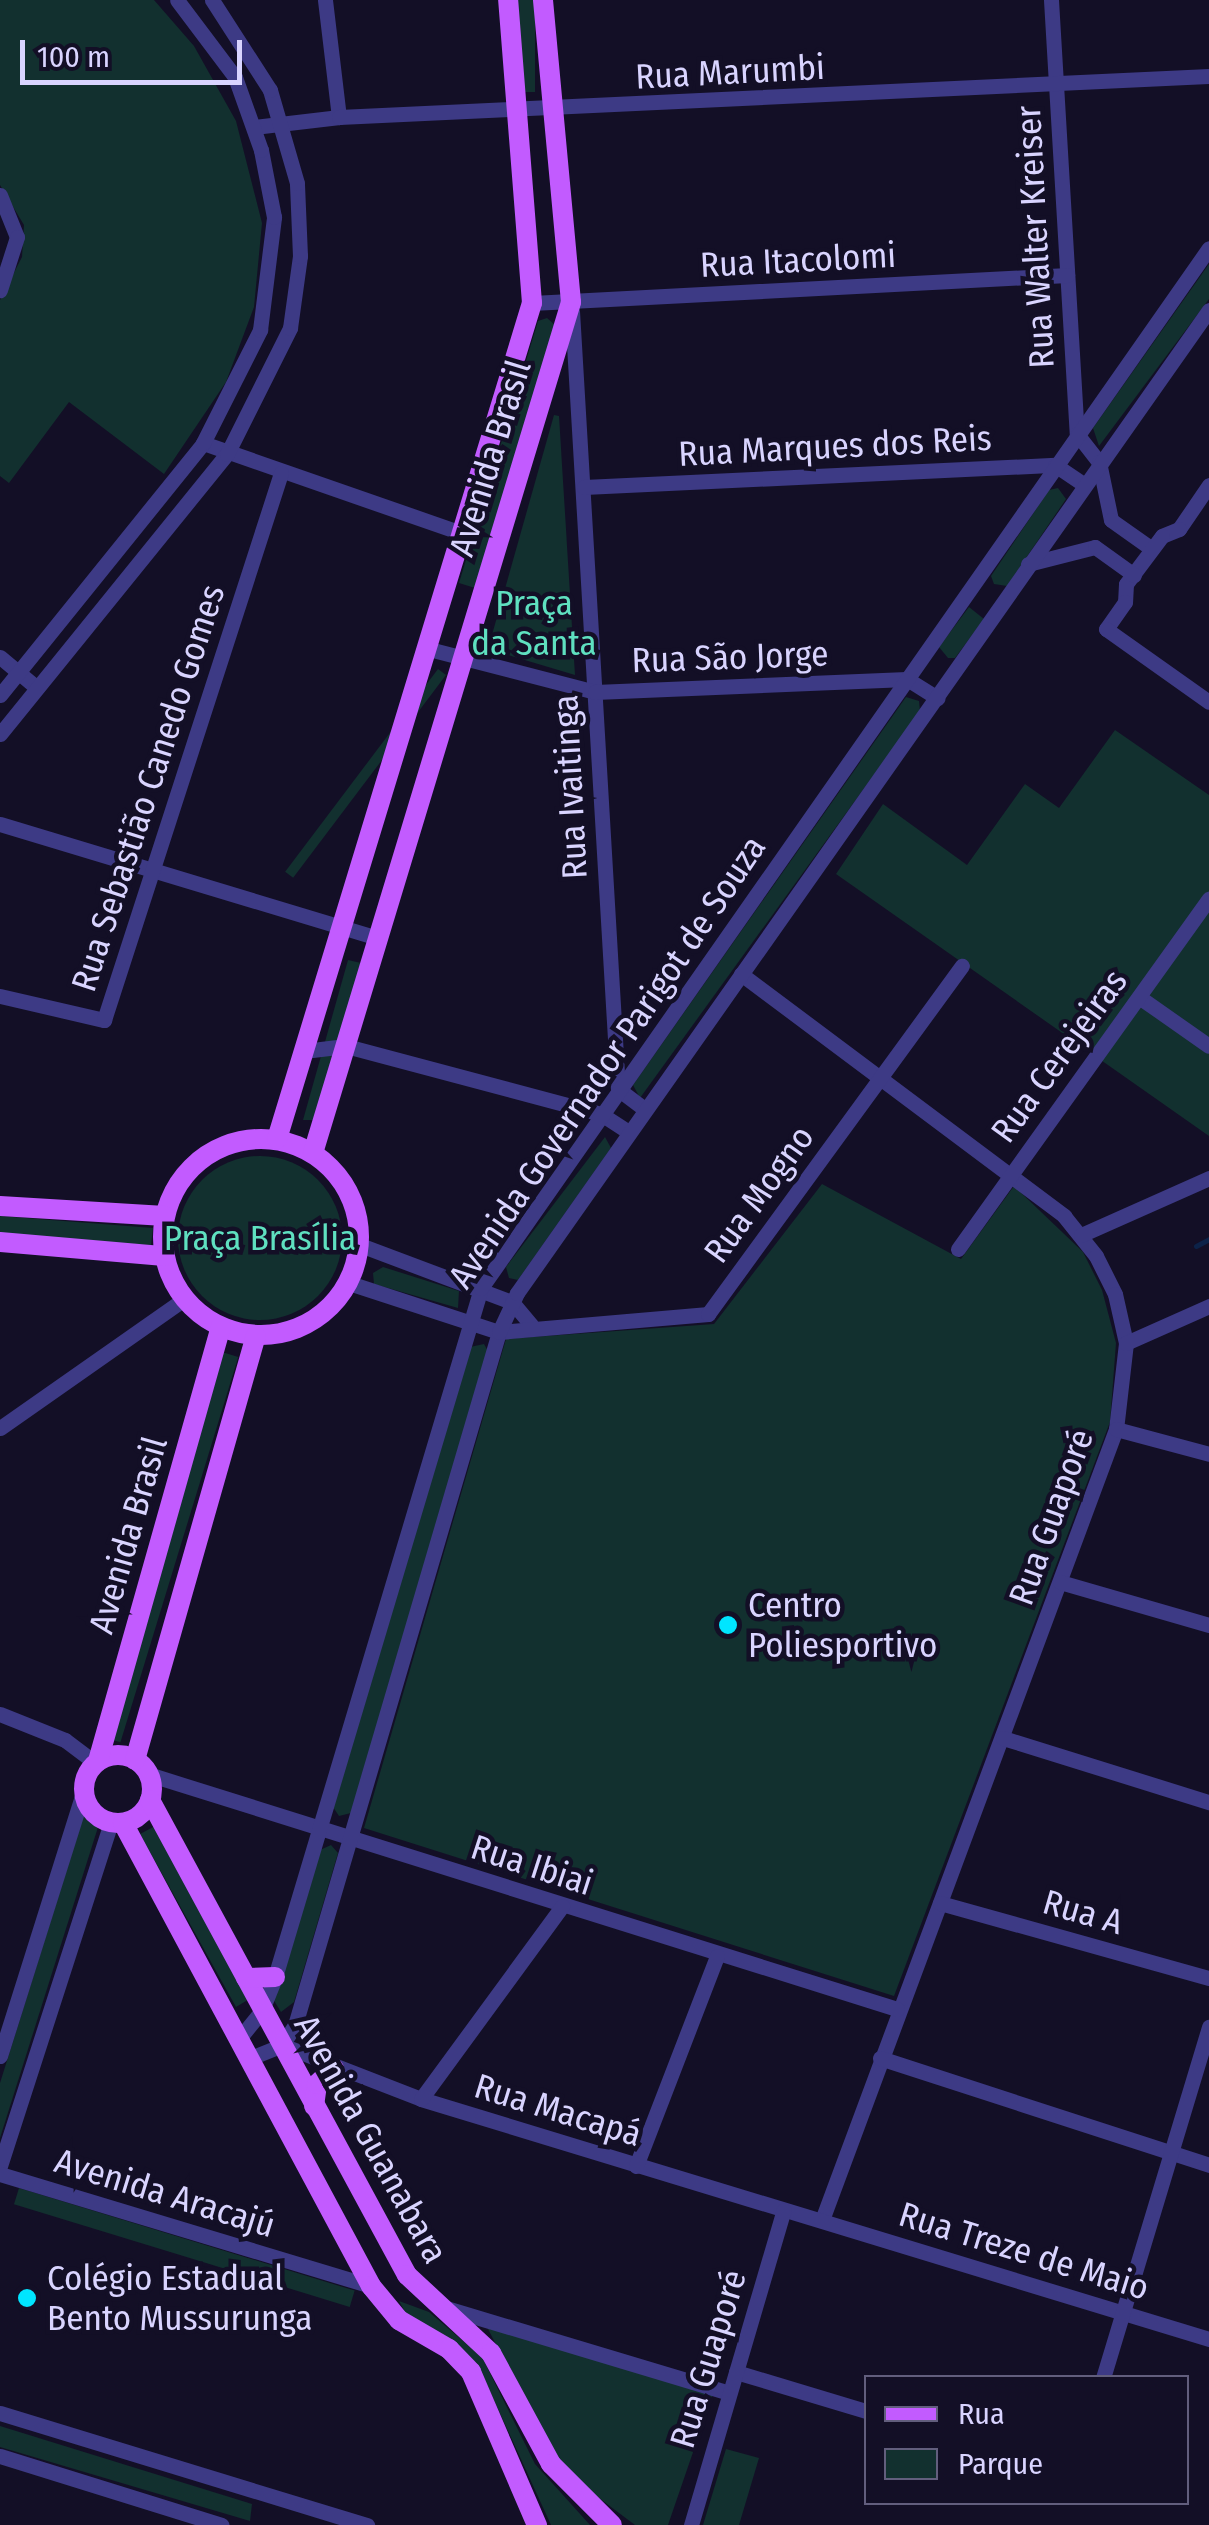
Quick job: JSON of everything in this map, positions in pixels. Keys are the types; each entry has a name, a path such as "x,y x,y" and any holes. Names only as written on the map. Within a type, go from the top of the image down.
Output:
{"main road":[{"name":"Avenida Brasil","path":"277,1139 532,304 508,0"},
{"name":"Avenida Brasil","path":"313,1152 572,302 543,0"},
{"path":"448,575 456,596 481,596"},
{"path":"277,1139 313,1152 354,1202 360,1245 349,1283 310,1323 256,1336 220,1327 184,1299 164,1256 164,1216 180,1182 206,1156 228,1144 277,1139"},
{"path":"0,1206 164,1216"},
{"path":"0,1242 164,1256"},
{"name":"Avenida Brasil","path":"97,1762 220,1327"},
{"name":"Avenida Brasil","path":"142,1767 256,1336"},
{"path":"97,1762 142,1767 150,1800 117,1823 87,1804 84,1788 97,1762"},
{"name":"Avenida Guanabara","path":"150,1800 407,2274 502,2369 551,2464 612,2525"},
{"name":"Avenida Guanabara","path":"117,1823 371,2286 398,2320 449,2348 471,2372 537,2525"},
{"path":"246,1978 274,1977"},
{"path":"314,2106 318,2084 334,2068"}],"street":[{"path":"0,695 203,443 247,366 266,310 274,217 254,127 224,60 177,0"},
{"path":"0,734 227,454 273,372 296,304 297,183 281,122 256,60 212,0"},
{"path":"325,0 339,117"},
{"name":"Rua Walter Kreiser","path":"1051,0 1077,434"},
{"name":"Rua Marumbi","path":"254,127 339,117 552,111 1209,76"},
{"path":"0,195 16,236 0,290"},
{"name":"Avenida Governador Parigot de Souza","path":"243,2050 274,1977 468,1322 482,1288 1209,248"},
{"name":"Rua Itacolomi","path":"532,304 1066,276"},
{"name":"Rua Ivaitinga","path":"572,302 618,1089"},
{"name":"Avenida Governador Parigot de Souza","path":"282,2045 295,2025 499,1332 512,1302 938,698 1083,484 1209,310"},
{"path":"1077,434 1099,462 1111,520 1152,549"},
{"path":"203,443 462,534"},
{"path":"1054,465 1083,484"},
{"name":"Rua Marques dos Reis","path":"584,488 1054,465"},
{"name":"Rua Sebastião Canedo Gomes","path":"0,996 104,1020 281,473"},
{"path":"1209,485 1134,574 1106,629 1209,702"},
{"path":"1194,507 1209,518"},
{"path":"1028,564 1094,547 1134,574"},
{"name":"Rua São Jorge","path":"425,648 594,692 907,679"},
{"path":"0,657 37,688"},
{"path":"907,679 938,698"},
{"path":"0,824 378,938"},
{"name":"Rua Cerejeiras","path":"958,1249 1209,898"},
{"name":"Rua Mogno","path":"499,1332 532,1325 708,1314 962,966"},
{"name":"Rua Guaporé","path":"740,974 1012,1175 1081,1235 1116,1294 1126,1343 1116,1429 897,2009 822,2220"},
{"path":"1138,997 1209,1046"},
{"path":"304,1051 346,1046 601,1114 629,1132"},
{"path":"618,1089 645,1109"},
{"path":"1081,1235 1209,1178"},
{"path":"360,1245 482,1288 512,1302 532,1325"},
{"path":"349,1283 499,1332"},
{"path":"0,1428 184,1299"},
{"path":"1126,1343 1209,1306"},
{"path":"1116,1429 1209,1454"},
{"path":"1060,1582 1209,1625"},
{"path":"0,1714 66,1740 97,1762"},
{"path":"1002,1738 1209,1802"},
{"name":"Rua Ibiai","path":"142,1767 562,1906 897,2009"},
{"path":"0,2056 84,1788"},
{"path":"0,2166 117,1823"},
{"name":"Rua A","path":"940,1903 1209,1978"},
{"path":"421,2099 562,1906"},
{"path":"636,2166 718,1956"},
{"path":"1104,2375 1209,2027"},
{"path":"243,2050 282,2045"},
{"name":"Rua Macapá","path":"282,2045 421,2099 822,2220"},
{"path":"880,2058 1209,2165"},
{"name":"Avenida Aracajú","path":"0,2174 371,2286"},
{"name":"Rua Guaporé","path":"691,2525 784,2210"},
{"name":"Rua Treze de Maio","path":"822,2220 1209,2339"},
{"path":"443,2308 729,2393"},
{"path":"736,2372 864,2409"},
{"path":"0,2413 366,2525"},
{"path":"0,2456 222,2525"}],"green space":[{"path":"0,0 154,0 194,46 236,121 262,223 254,307 226,382 164,474 69,402 9,483 0,476 0,300 22,257 24,225 0,185"},
{"path":"517,0 535,0 535,92 517,92"},
{"path":"1209,264 1209,299 1099,446 1093,428"},
{"path":"547,318 555,325 475,588 459,583 538,321"},
{"name":"Praça da Santa","path":"554,415 559,416 575,675 488,649"},
{"path":"1058,488 1066,499 1007,586 994,584 991,576 1049,490"},
{"path":"969,607 984,619 955,658 948,658 939,647"},
{"path":"438,669 446,675 293,878 285,872"},
{"path":"906,697 919,701 920,711 640,1098 633,1085"},
{"path":"1115,730 1209,795 1209,1136 836,874 883,804 967,865 1025,784 1059,808"},
{"path":"348,960 361,963 314,1120 303,1120"},
{"path":"605,1137 611,1148 518,1280 509,1278 506,1267"},
{"name":"Praça Brasília","path":"260,1156 292,1162 318,1180 336,1206 342,1238 336,1270 318,1296 292,1314 260,1320 228,1314 202,1296 184,1270 178,1238 184,1206 202,1180 228,1162"},
{"name":"Centro Poliesportivo","path":"822,1184 961,1259 1014,1186 1083,1252 1102,1290 1116,1343 1110,1422 894,1996 364,1828 506,1339 714,1324"},
{"path":"0,1216 153,1228 151,1245 0,1236"},
{"path":"383,1267 459,1291 458,1308 374,1284 373,1273"},
{"path":"484,1344 489,1353 351,1813 339,1816 331,1804 470,1347"},
{"path":"222,1352 238,1357 120,1742 104,1737"},
{"path":"84,1814 99,1824 0,2138 0,2083"},
{"path":"159,1824 251,1998 236,2007 140,1834"},
{"path":"331,1845 338,1853 294,2002 281,2012 273,1999 320,1850"},
{"path":"19,2188 355,2291 350,2307 14,2204"},
{"path":"399,2301 429,2312 482,2357 535,2464 590,2525 551,2525 477,2363 409,2319"},
{"path":"487,2327 713,2394 668,2525 635,2525 583,2486 548,2446"},
{"path":"0,2426 252,2504 250,2521 0,2447"},
{"path":"726,2449 759,2458 739,2525 703,2525"}],"waterway":[{"path":"1196,1246 1209,1239"}],"place":[{"name":"Centro Poliesportivo","path":"728,1625"},
{"name":"Colégio Estadual Bento Mussurunga","path":"27,2298"}]}
